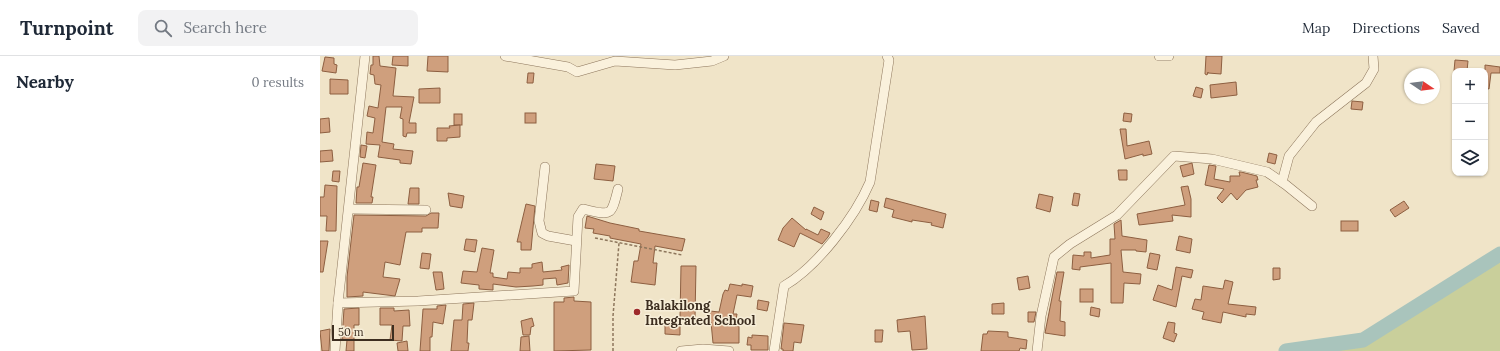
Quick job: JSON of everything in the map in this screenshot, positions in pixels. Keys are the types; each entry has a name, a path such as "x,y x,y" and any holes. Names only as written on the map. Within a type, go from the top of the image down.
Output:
{"street":[{"path":"335,351 338,303 365,56"},
{"path":"505,56 568,68 578,72 614,61 675,65 712,61 724,56"},
{"path":"774,351 784,286 821,256 863,198 870,182 889,60 887,56"},
{"path":"1159,56 1169,56"},
{"path":"1282,182 1289,156 1316,122 1366,83 1374,69 1373,56"},
{"path":"1037,351 1041,316 1054,257 1070,244 1117,216 1174,156 1212,159 1267,172 1312,206"},
{"path":"545,167 540,221 542,233 548,236 576,241"},
{"path":"338,303 418,301 574,291 576,241 580,212 583,209 606,214 614,208 618,190"},
{"path":"349,209 426,210"},
{"path":"681,351 703,349 729,351"}],"path":[{"path":"595,238 682,255"},
{"path":"613,351 613,316 619,243"}],"green space":[{"path":"1500,254 1500,351 1296,351 1363,340"}],"building":[{"path":"373,56 379,56 380,66 396,68 393,96 414,97 409,123 416,123 416,133 407,133 406,137 403,136 403,119 400,118 402,107 386,107 382,142 394,144 393,149 413,151 411,164 400,163 400,160 378,157 380,145 366,144 367,132 373,133 375,118 367,116 369,106 378,108 381,85 375,84 374,75 370,74 371,65 373,65"},
{"path":"393,56 408,56 408,66 392,65"},
{"path":"428,56 448,56 448,72 427,71"},
{"path":"1206,56 1222,56 1221,74 1208,72 1207,75 1205,74"},
{"path":"325,57 334,58 334,64 337,65 336,73 322,71"},
{"path":"1455,60 1468,61 1467,68 1454,68"},
{"path":"1485,65 1500,67 1500,73 1491,73 1489,89 1488,68 1485,68"},
{"path":"528,73 534,73 533,83 527,83"},
{"path":"330,79 348,80 348,94 330,94"},
{"path":"1236,82 1237,95 1211,98 1210,85"},
{"path":"1196,87 1203,89 1201,98 1193,96"},
{"path":"440,88 440,103 419,103 419,89"},
{"path":"1352,101 1363,102 1362,110 1351,109"},
{"path":"525,113 536,113 536,123 525,123"},
{"path":"1124,113 1132,114 1131,122 1123,121"},
{"path":"454,114 462,114 462,125 454,125"},
{"path":"329,118 330,132 320,133 320,119"},
{"path":"460,125 460,137 447,138 447,141 437,141 437,128 450,128 449,126"},
{"path":"1120,129 1126,129 1127,146 1149,141 1152,154 1143,156 1143,154 1125,159"},
{"path":"361,145 367,146 365,158 360,157"},
{"path":"332,150 333,161 320,162 320,151"},
{"path":"1269,153 1277,155 1275,164 1267,162"},
{"path":"363,163 376,165 371,197 373,197 372,203 356,203 357,187 359,187"},
{"path":"1192,163 1194,174 1183,177 1180,166"},
{"path":"596,164 615,166 613,181 594,179"},
{"path":"1209,165 1216,166 1214,179 1230,182 1230,176 1240,176 1239,172 1241,172 1257,176 1258,180 1256,180 1258,187 1246,190 1237,200 1231,193 1222,203 1217,198 1224,189 1205,185"},
{"path":"1118,170 1127,170 1127,180 1119,180"},
{"path":"333,171 340,171 339,182 332,181"},
{"path":"325,185 337,186 336,231 326,231 327,216 320,216 320,197 324,197"},
{"path":"1188,186 1191,199 1191,217 1172,215 1173,221 1139,225 1137,214 1185,205 1181,187"},
{"path":"410,188 419,188 419,204 408,204"},
{"path":"448,193 464,196 462,208 450,206"},
{"path":"1074,193 1080,194 1078,206 1072,205"},
{"path":"1039,194 1053,197 1050,212 1036,208"},
{"path":"886,198 946,214 943,228 931,225 932,223 912,220 912,222 892,217 894,210 884,207"},
{"path":"871,200 879,202 877,212 869,210"},
{"path":"1404,201 1409,208 1395,217 1390,210"},
{"path":"526,204 535,206 531,250 521,250 521,242 517,242"},
{"path":"814,207 824,212 821,220 811,214"},
{"path":"431,213 439,213 438,228 422,228 422,232 406,232 400,265 385,262 383,277 400,279 395,296 363,292 363,296 347,297 347,277 354,215 426,216"},
{"path":"587,216 610,223 639,229 639,231 685,239 682,251 655,246 653,263 657,263 655,285 631,282 634,261 638,261 641,244 593,233 594,229 585,228"},
{"path":"792,218 806,230 818,235 821,229 830,233 822,244 800,233 794,247 778,240 783,228"},
{"path":"1121,220 1122,236 1147,240 1146,252 1121,250 1123,272 1141,274 1140,284 1124,283 1123,303 1111,303 1111,263 1080,267 1080,270 1072,269 1073,255 1084,256 1084,252 1091,252 1091,258 1110,255 1110,239 1115,239 1114,224"},
{"path":"1341,221 1358,221 1358,231 1341,231"},
{"path":"1179,236 1192,239 1190,253 1176,250"},
{"path":"466,239 477,240 475,252 464,250"},
{"path":"320,241 328,241 323,272 320,272"},
{"path":"482,248 494,250 490,273 493,273 493,277 507,279 508,272 520,273 520,268 532,268 532,264 542,262 543,272 562,270 561,267 569,265 568,283 557,285 556,278 543,279 543,285 533,286 516,287 493,284 493,290 479,289 479,285 461,283 463,271 477,272"},
{"path":"422,253 431,254 429,269 420,268"},
{"path":"1150,253 1160,255 1157,270 1147,268"},
{"path":"681,266 696,266 695,318 680,318"},
{"path":"1176,267 1193,270 1191,278 1182,276 1176,307 1153,300 1158,285 1172,290"},
{"path":"1273,268 1280,268 1280,279 1273,280"},
{"path":"433,272 442,272 444,289 436,290"},
{"path":"1057,272 1064,272 1059,301 1061,301 1060,321 1065,322 1065,336 1045,333"},
{"path":"1028,276 1030,288 1019,290 1017,278"},
{"path":"1225,280 1233,282 1228,304 1256,307 1255,315 1246,314 1246,317 1223,312 1221,323 1202,319 1204,312 1192,309 1195,299 1201,300 1203,286 1223,289"},
{"path":"730,284 753,286 751,297 737,295 733,314 737,314 735,326 739,326 739,343 713,343 711,322 709,322 710,311 719,312 723,294 725,290 728,291"},
{"path":"1080,289 1093,289 1093,302 1080,302"},
{"path":"574,297 574,301 591,302 591,350 554,351 554,302 564,302 564,298"},
{"path":"758,300 769,302 767,311 757,309"},
{"path":"474,303 472,320 468,320 468,351 451,351 454,320 462,320 463,304"},
{"path":"1004,303 1004,314 992,314 992,304"},
{"path":"446,305 443,324 433,322 432,337 430,337 430,351 420,351 423,309 437,309 437,306"},
{"path":"1091,307 1100,309 1099,317 1090,315"},
{"path":"359,308 359,325 354,325 354,351 346,351 347,340 342,339 344,309"},
{"path":"380,308 394,308 394,311 409,310 410,326 403,326 402,341 390,340 392,325 380,325"},
{"path":"1028,312 1036,312 1034,322 1028,322"},
{"path":"925,316 927,349 912,350 910,331 898,332 897,320"},
{"path":"532,318 534,326 531,327 530,335 523,335 521,321"},
{"path":"1168,322 1175,323 1174,333 1177,334 1174,342 1163,338"},
{"path":"784,323 804,325 801,343 794,342 793,351 783,351 783,349 781,349"},
{"path":"665,324 680,324 680,335 665,334"},
{"path":"330,329 329,351 322,351 320,331"},
{"path":"875,330 883,330 882,342 875,342"},
{"path":"988,331 1008,332 1008,337 1027,340 1026,349 1020,348 1019,351 981,351 983,334 987,334"},
{"path":"752,335 768,336 768,350 751,350 751,345 747,345 748,337 752,338"},
{"path":"529,336 530,351 520,351 521,337"},
{"path":"407,341 408,351 398,351 397,343"}],"waterway":[{"path":"1286,351 1363,340 1500,254"}],"place":[{"name":"Balakilong Integrated School","path":"637,312"}]}
